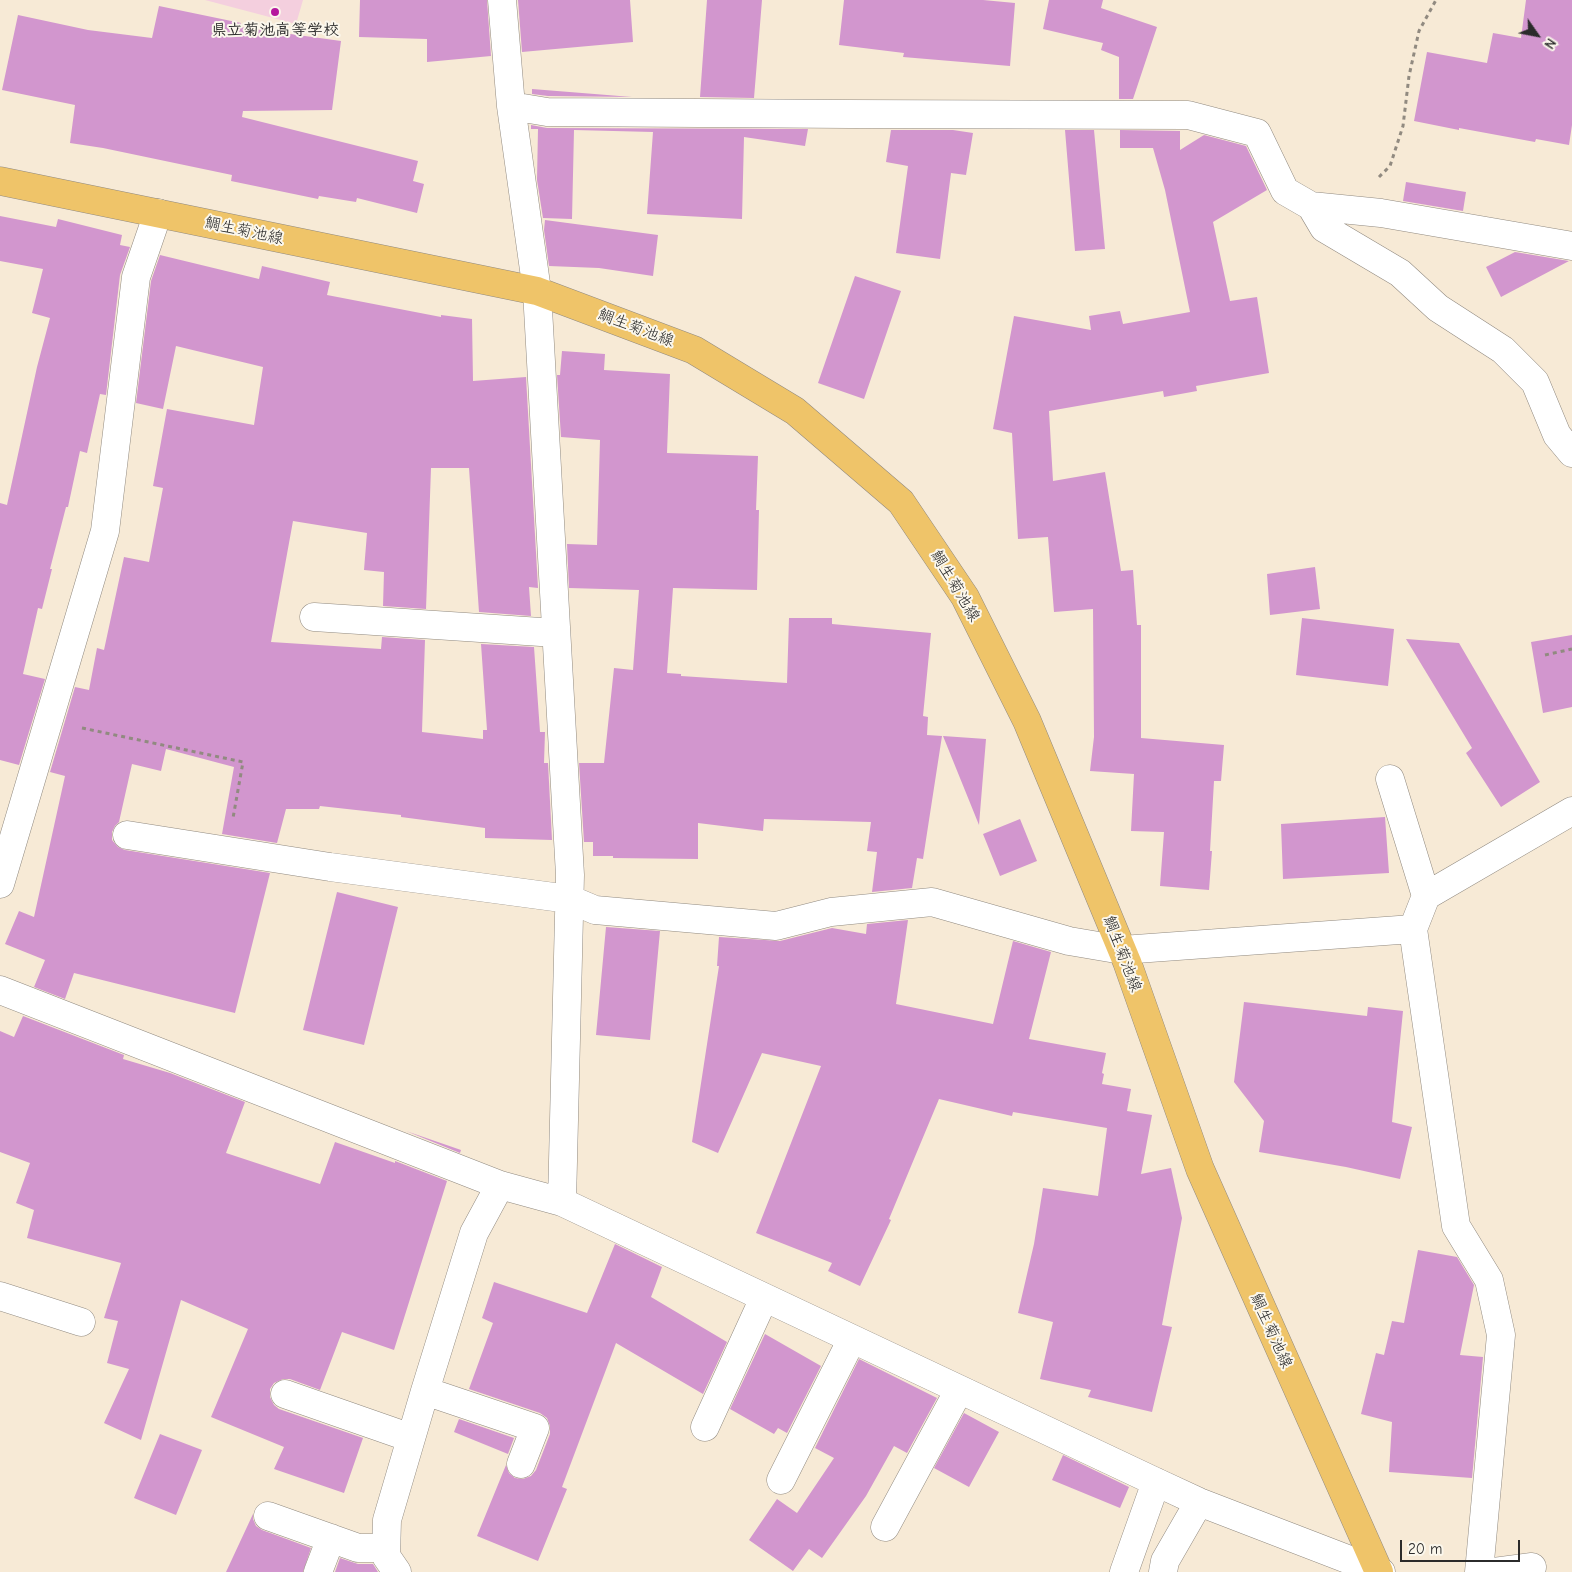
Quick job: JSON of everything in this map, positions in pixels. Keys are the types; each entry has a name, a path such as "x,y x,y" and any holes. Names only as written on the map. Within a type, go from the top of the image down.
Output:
{"main road":[{"name":"鯛生菊池線","path":"0,181 537,291 694,350 795,411 901,502 964,597 1027,721 1122,950 1200,1169 1379,1572"}],"street":[{"path":"502,0 511,106 537,291 570,875 562,1202"},
{"path":"511,106 547,112 1188,115 1257,133 1285,191 1311,206 1381,212 1572,246"},
{"path":"1311,206 1324,228 1400,273 1438,308 1504,350 1535,382 1557,435 1572,453"},
{"path":"0,884 105,531 136,277 158,213"},
{"path":"314,617 556,633"},
{"path":"1390,779 1426,896"},
{"path":"1479,1572 1501,1335 1489,1280 1456,1226 1413,929 1426,896 1572,811"},
{"path":"127,835 330,867 570,898 595,910 776,926 831,912 932,902 1068,941 1122,950 1413,929"},
{"path":"0,990 500,1185 562,1202 1199,1502 1379,1572"},
{"path":"268,1516 392,1560 387,1520 474,1234 500,1185"},
{"path":"0,1296 81,1322"},
{"path":"704,1428 764,1298"},
{"path":"781,1480 852,1339"},
{"path":"885,1528 960,1390"},
{"path":"425,1391 535,1428 521,1464"},
{"path":"285,1394 411,1438"},
{"path":"1124,1572 1156,1482"},
{"path":"1163,1572 1165,1560 1199,1502"},
{"path":"318,1572 331,1538"},
{"path":"1494,1572 1532,1567"}],"path":[{"path":"1378,178 1390,166 1403,126 1419,31 1436,0"},
{"path":"1545,655 1572,649"},
{"path":"49,721 243,762 227,851"}],"shaded area":[{"name":"県立菊池高等学校","path":"205,0 303,0 296,24"}],"building":[{"path":"360,0 487,0 491,56 427,62 427,39 359,37"},
{"path":"518,0 630,0 633,42 522,52"},
{"path":"707,0 762,0 754,98 700,97"},
{"path":"844,0 983,0 1015,3 1010,66 903,57 904,53 839,45"},
{"path":"1049,0 1103,0 1101,8 1157,27 1133,99 1119,99 1119,57 1101,50 1103,43 1043,29"},
{"path":"1526,0 1572,0 1572,125 1569,145 1536,139 1535,142 1414,121 1427,52 1487,63 1493,33 1521,38"},
{"path":"159,6 241,23 240,27 341,41 332,110 243,111 242,117 418,161 413,181 424,184 417,213 357,198 356,202 319,196 318,199 231,181 232,175 70,143 75,105 2,90 18,15 88,30 152,38"},
{"path":"532,89 632,97 548,96 532,94"},
{"path":"531,125 547,128 808,129 805,146 744,137 742,219 647,214 653,132 574,130 572,219 543,218 537,180 538,129 531,129"},
{"path":"891,130 953,130 973,133 966,175 951,173 940,259 896,253 908,166 886,162"},
{"path":"1065,130 1094,130 1105,249 1075,251"},
{"path":"1120,130 1180,131 1180,150 1204,135 1246,146 1267,190 1213,222 1230,301 1257,297 1269,373 1196,386 1197,391 1164,397 1163,391 1049,411 1053,481 1105,472 1121,571 1133,570 1137,625 1141,625 1141,738 1224,745 1221,781 1214,781 1209,890 1160,886 1164,832 1131,831 1134,774 1090,771 1094,737 1093,609 1054,612 1048,537 1018,539 1012,433 993,429 1014,316 1091,330 1089,316 1120,311 1123,324 1190,312 1165,190 1153,148 1120,148"},
{"path":"1406,182 1466,192 1463,211 1403,201"},
{"path":"0,216 56,227 58,219 122,235 120,245 130,247 120,275 106,395 100,394 87,453 80,451 68,507 66,507 50,569 52,569 42,609 38,608 23,674 45,679 19,765 0,760 0,503 7,505 37,367 50,318 32,313 43,269 0,261"},
{"path":"545,220 658,235 653,276 599,268 549,266 544,230"},
{"path":"1515,252 1569,261 1501,297 1486,267"},
{"path":"160,255 259,279 262,266 330,282 327,295 441,317 441,315 472,319 473,381 526,377 538,588 529,587 531,616 479,612 469,468 431,468 426,609 383,606 384,572 364,570 367,533 293,521 271,642 381,649 382,637 425,640 422,732 483,739 483,730 487,730 481,644 534,647 540,732 545,732 544,763 548,763 552,840 485,838 485,828 401,817 401,815 320,806 319,809 286,809 277,843 222,834 234,767 166,749 161,771 132,764 119,822 112,832 112,840 118,847 125,850 270,873 235,1013 74,973 65,999 34,987 45,960 5,944 19,911 34,917 65,776 50,772 75,687 89,690 97,648 104,650 124,557 149,562 163,488 153,486 167,409 254,425 263,367 176,346 163,409 136,403 151,281"},
{"path":"855,276 901,291 864,399 818,383"},
{"path":"562,351 605,354 604,370 670,374 667,453 758,456 756,510 759,510 757,590 673,588 667,673 681,674 681,676 787,683 789,618 832,618 832,624 931,633 923,716 928,717 927,735 942,736 923,859 917,858 912,888 872,892 877,852 867,851 871,822 764,819 763,831 698,823 698,859 593,856 593,842 584,842 579,763 604,763 614,668 633,670 639,590 569,588 567,544 597,545 600,440 561,437 557,375 560,375"},
{"path":"1315,567 1320,609 1270,615 1267,574"},
{"path":"1302,618 1394,629 1388,686 1296,675"},
{"path":"1572,635 1572,707 1543,713 1531,642"},
{"path":"1406,639 1459,643 1540,782 1501,807 1466,753 1472,748"},
{"path":"943,736 986,739 979,825"},
{"path":"1385,817 1389,873 1283,879 1281,824"},
{"path":"1020,819 1037,861 1000,876 983,834"},
{"path":"337,892 398,907 364,1045 303,1030"},
{"path":"908,920 896,1004 993,1024 1013,941 1051,952 1029,1039 1106,1053 1102,1084 1131,1089 1127,1111 1152,1115 1141,1174 1171,1168 1182,1218 1162,1325 1172,1327 1152,1412 1088,1397 1091,1390 1040,1379 1053,1322 1018,1313 1034,1244 1043,1188 1098,1196 1107,1128 1013,1112 1012,1116 939,1099 889,1219 891,1220 860,1286 828,1271 832,1263 756,1233 821,1066 762,1053 718,1153 692,1142 719,966 717,966 719,937 780,941 832,928 866,934 867,924"},
{"path":"606,927 660,931 650,1040 596,1035"},
{"path":"1244,1002 1367,1016 1368,1007 1403,1011 1392,1122 1412,1127 1400,1179 1346,1167 1259,1152 1264,1121 1234,1082"},
{"path":"23,1016 124,1055 123,1059 170,1073 245,1102 226,1153 320,1184 335,1142 395,1163 395,1161 447,1181 394,1350 342,1332 320,1390 290,1379 283,1379 274,1383 270,1389 270,1397 274,1405 279,1409 363,1438 344,1493 274,1469 284,1447 211,1417 248,1329 181,1300 141,1440 104,1423 129,1369 107,1363 118,1321 104,1318 121,1263 27,1238 34,1210 16,1203 30,1163 0,1152 0,1031 14,1037"},
{"path":"406,1131 461,1150 460,1153"},
{"path":"615,1244 662,1267 651,1297 727,1342 703,1394 616,1343 562,1487 567,1489 538,1561 477,1536 506,1465 509,1473 515,1478 523,1479 531,1476 536,1470 550,1434 547,1418 540,1413 469,1389 493,1323 482,1318 494,1282 587,1313"},
{"path":"1418,1250 1457,1257 1474,1285 1460,1355 1483,1357 1472,1478 1389,1472 1392,1422 1361,1414 1376,1353 1384,1355 1392,1321 1404,1323"},
{"path":"765,1334 821,1366 787,1433 778,1428 774,1434 730,1409"},
{"path":"859,1359 937,1398 907,1453 894,1446 866,1496 822,1558 809,1549 793,1571 749,1540 777,1499 797,1513 834,1458 815,1448"},
{"path":"964,1413 999,1432 969,1487 934,1468"},
{"path":"459,1419 514,1438 508,1454 454,1432"},
{"path":"160,1434 202,1450 176,1515 134,1498"},
{"path":"1063,1455 1129,1487 1120,1508 1052,1480"},
{"path":"253,1514 256,1526 262,1530 311,1548 303,1572 226,1572"},
{"path":"340,1558 358,1564 373,1564 378,1572 335,1572"}],"place":[{"name":"県立菊池高等学校","path":"275,12"}]}
